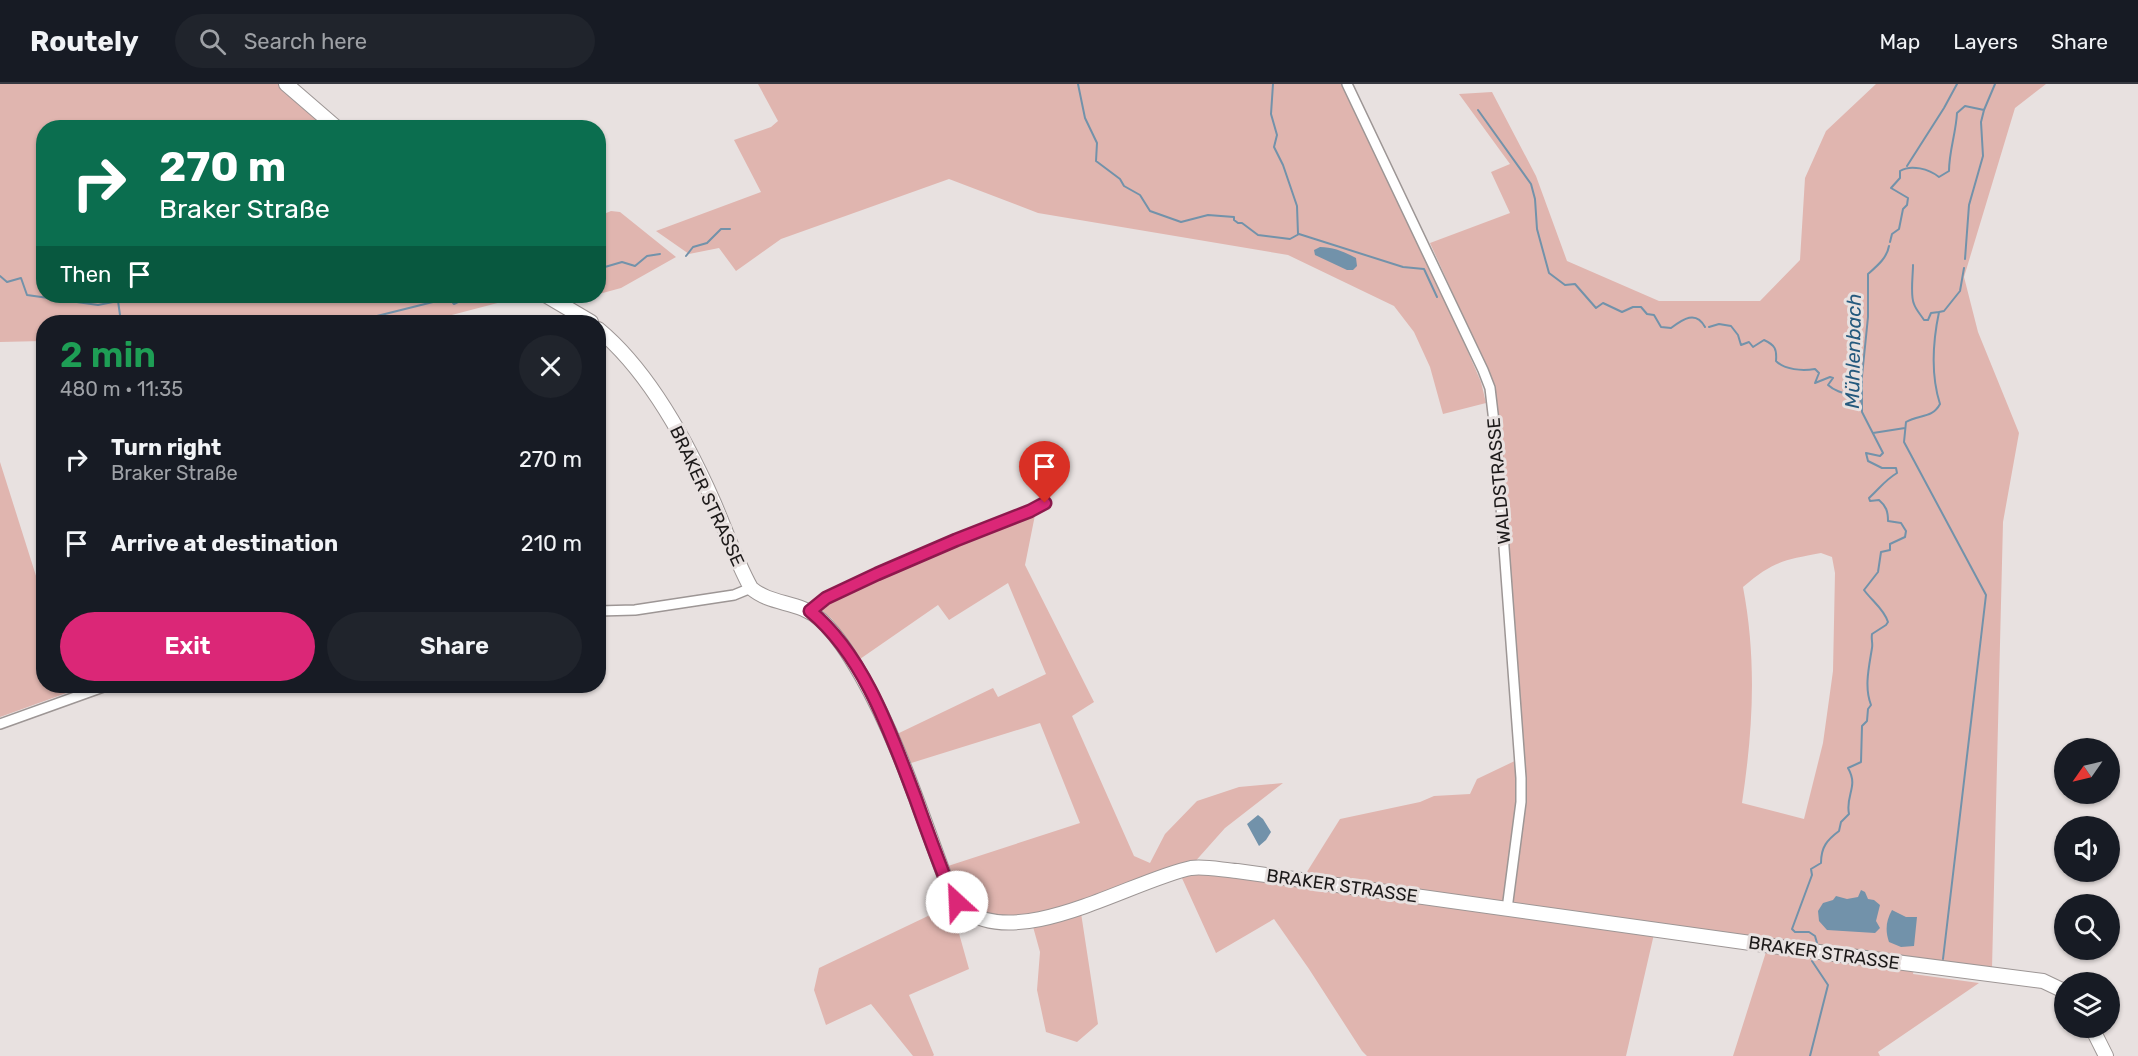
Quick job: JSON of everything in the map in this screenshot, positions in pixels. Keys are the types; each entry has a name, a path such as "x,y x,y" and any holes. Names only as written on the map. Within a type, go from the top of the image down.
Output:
{"main road":[{"path":"286,84 328,120"},
{"path":"559,303 579,315"},
{"name":"BRAKER STRASSE","path":"606,336 630,362 675,426 704,482 751,588 764,598 800,606 810,611 835,635 872,695 904,770 949,888 957,902 974,916 993,921 1041,919 1193,868 1237,871 2043,981 2054,986"},
{"path":"2097,1038 2106,1056"}],"street":[{"name":"WALDSTRASSE","path":"1347,84 1470,338 1490,388 1496,439 1521,778 1521,802 1507,909"},
{"path":"810,611 826,598 886,570 1045,503"},
{"path":"606,610 646,608 734,594 751,588"},
{"path":"0,724 86,693"}],"shaded area":[{"path":"0,84 280,84 323,120 36,120 36,303 497,303 452,315 36,315 36,341 0,342"},
{"path":"758,84 1341,84 1429,262 1481,382 1486,403 1443,414 1430,367 1414,332 1394,306 1288,255 1038,213 949,179 781,239 736,271 719,248 689,254 656,231 761,192 734,140 771,127 778,121"},
{"path":"1876,84 2046,84 2015,108 1964,277 1978,332 2019,433 2003,522 1992,968 1916,958 1913,974 1979,983 1878,1052 1880,1056 1733,1056 1766,952 1654,934 1626,1056 1367,1056 1274,919 1216,953 1181,876 1148,877 1048,911 1022,916 992,916 971,908 960,896 948,866 1080,823 1040,723 908,764 897,734 993,688 998,697 1046,674 1008,583 949,620 938,605 860,659 832,619 819,608 832,598 1036,510 1025,565 1094,702 1072,716 1134,856 1150,863 1165,834 1197,801 1239,787 1283,783 1225,828 1192,865 1305,875 1340,819 1420,802 1434,796 1470,794 1477,779 1521,758 1493,382 1430,243 1510,213 1491,172 1510,164 1459,94 1492,92 1536,176 1567,261 1659,301 1760,301 1800,260 1805,178 1826,131","holes":["1821,553 1832,557 1835,573 1833,671 1823,743 1804,819 1742,803 1749,748 1752,695 1750,642 1743,587 1779,563"]},
{"path":"620,212 676,257 621,288 606,292 606,213"},
{"path":"0,462 36,576 36,693 66,693 0,717"},
{"path":"951,905 969,969 909,995 933,1056 913,1056 871,1004 826,1025 814,990 819,968"},
{"path":"1081,913 1098,1024 1077,1042 1046,1032 1037,990 1040,952 1032,923"}],"water":[{"path":"1320,247 1334,249 1356,258 1357,266 1353,270 1347,270 1315,255 1314,250"},
{"path":"1258,815 1271,832 1259,846 1247,824"},
{"path":"1861,890 1865,892 1868,899 1880,905 1876,921 1880,928 1875,933 1827,930 1819,921 1818,911 1823,903 1833,900 1836,896 1847,899 1858,897"},
{"path":"1892,910 1906,917 1917,917 1914,946 1901,947 1889,942 1887,926"}],"waterway":[{"path":"1078,84 1085,118 1097,143 1096,161 1120,179 1124,186 1140,195 1150,211 1181,222 1208,215 1234,217 1234,220 1258,235 1290,239 1299,234 1403,267 1424,269 1437,297"},
{"path":"1273,84 1271,114 1277,135 1274,147 1283,165 1297,206 1298,234"},
{"path":"1907,166 1957,84"},
{"name":"Mühlenbach","path":"1890,242 1892,234 1899,229 1908,198 1891,188 1900,178 1900,171 1920,168 1939,177 1949,171 1957,113 1965,106 1984,110 1995,84"},
{"path":"1478,110 1531,184 1535,199 1537,229 1549,273 1565,285 1575,284 1596,308 1603,303 1622,312 1633,307 1641,307 1647,314 1654,315 1661,327 1671,328 1693,317 1705,327"},
{"path":"1965,259 1969,205 1983,156 1981,122 1984,110"},
{"path":"686,256 693,247 707,243 721,229 730,229"},
{"name":"Mühlenbach","path":"1817,943 1815,936 1809,932 1795,932 1792,929 1812,875 1811,869 1821,863 1826,844 1839,831 1841,822 1849,814 1852,781 1848,768 1861,762 1862,726 1867,721 1868,709 1871,705 1867,684 1872,634 1888,622 1881,609 1864,590 1878,572 1881,552 1890,550 1890,544 1905,537 1906,531 1901,523 1888,521 1886,509 1879,500 1870,501 1869,498 1897,473 1896,468 1882,468 1868,461 1866,453 1880,456 1883,453 1862,412 1862,376 1868,317 1868,274 1884,258 1889,246"},
{"path":"606,267 622,262 635,266 647,256 660,254"},
{"path":"1913,265 1912,296 1916,308 1924,320 1928,320 1931,313 1939,312"},
{"path":"1943,959 1986,595 1904,442 1906,422 1933,412 1940,404 1934,370 1937,323 1939,312 1944,311 1960,291 1964,268"},
{"path":"0,276 7,282 21,278 27,295 36,296"},
{"path":"84,303 98,305 108,303"},
{"path":"118,303 120,315"},
{"path":"381,315 429,303"},
{"path":"1709,327 1719,324 1731,326 1738,335 1741,345 1749,342 1753,347 1764,340 1774,348 1776,361 1780,364 1794,369 1815,369 1819,373 1815,383 1833,378 1828,385 1831,388 1857,396 1862,403"},
{"path":"1873,433 1905,428"},
{"name":"Mühlenbach","path":"1810,1056 1828,985 1812,961"}],"route":[{"path":"957,902 949,888 881,712 849,654 835,635 810,611 826,598 915,556 1007,521 1045,503"}]}
